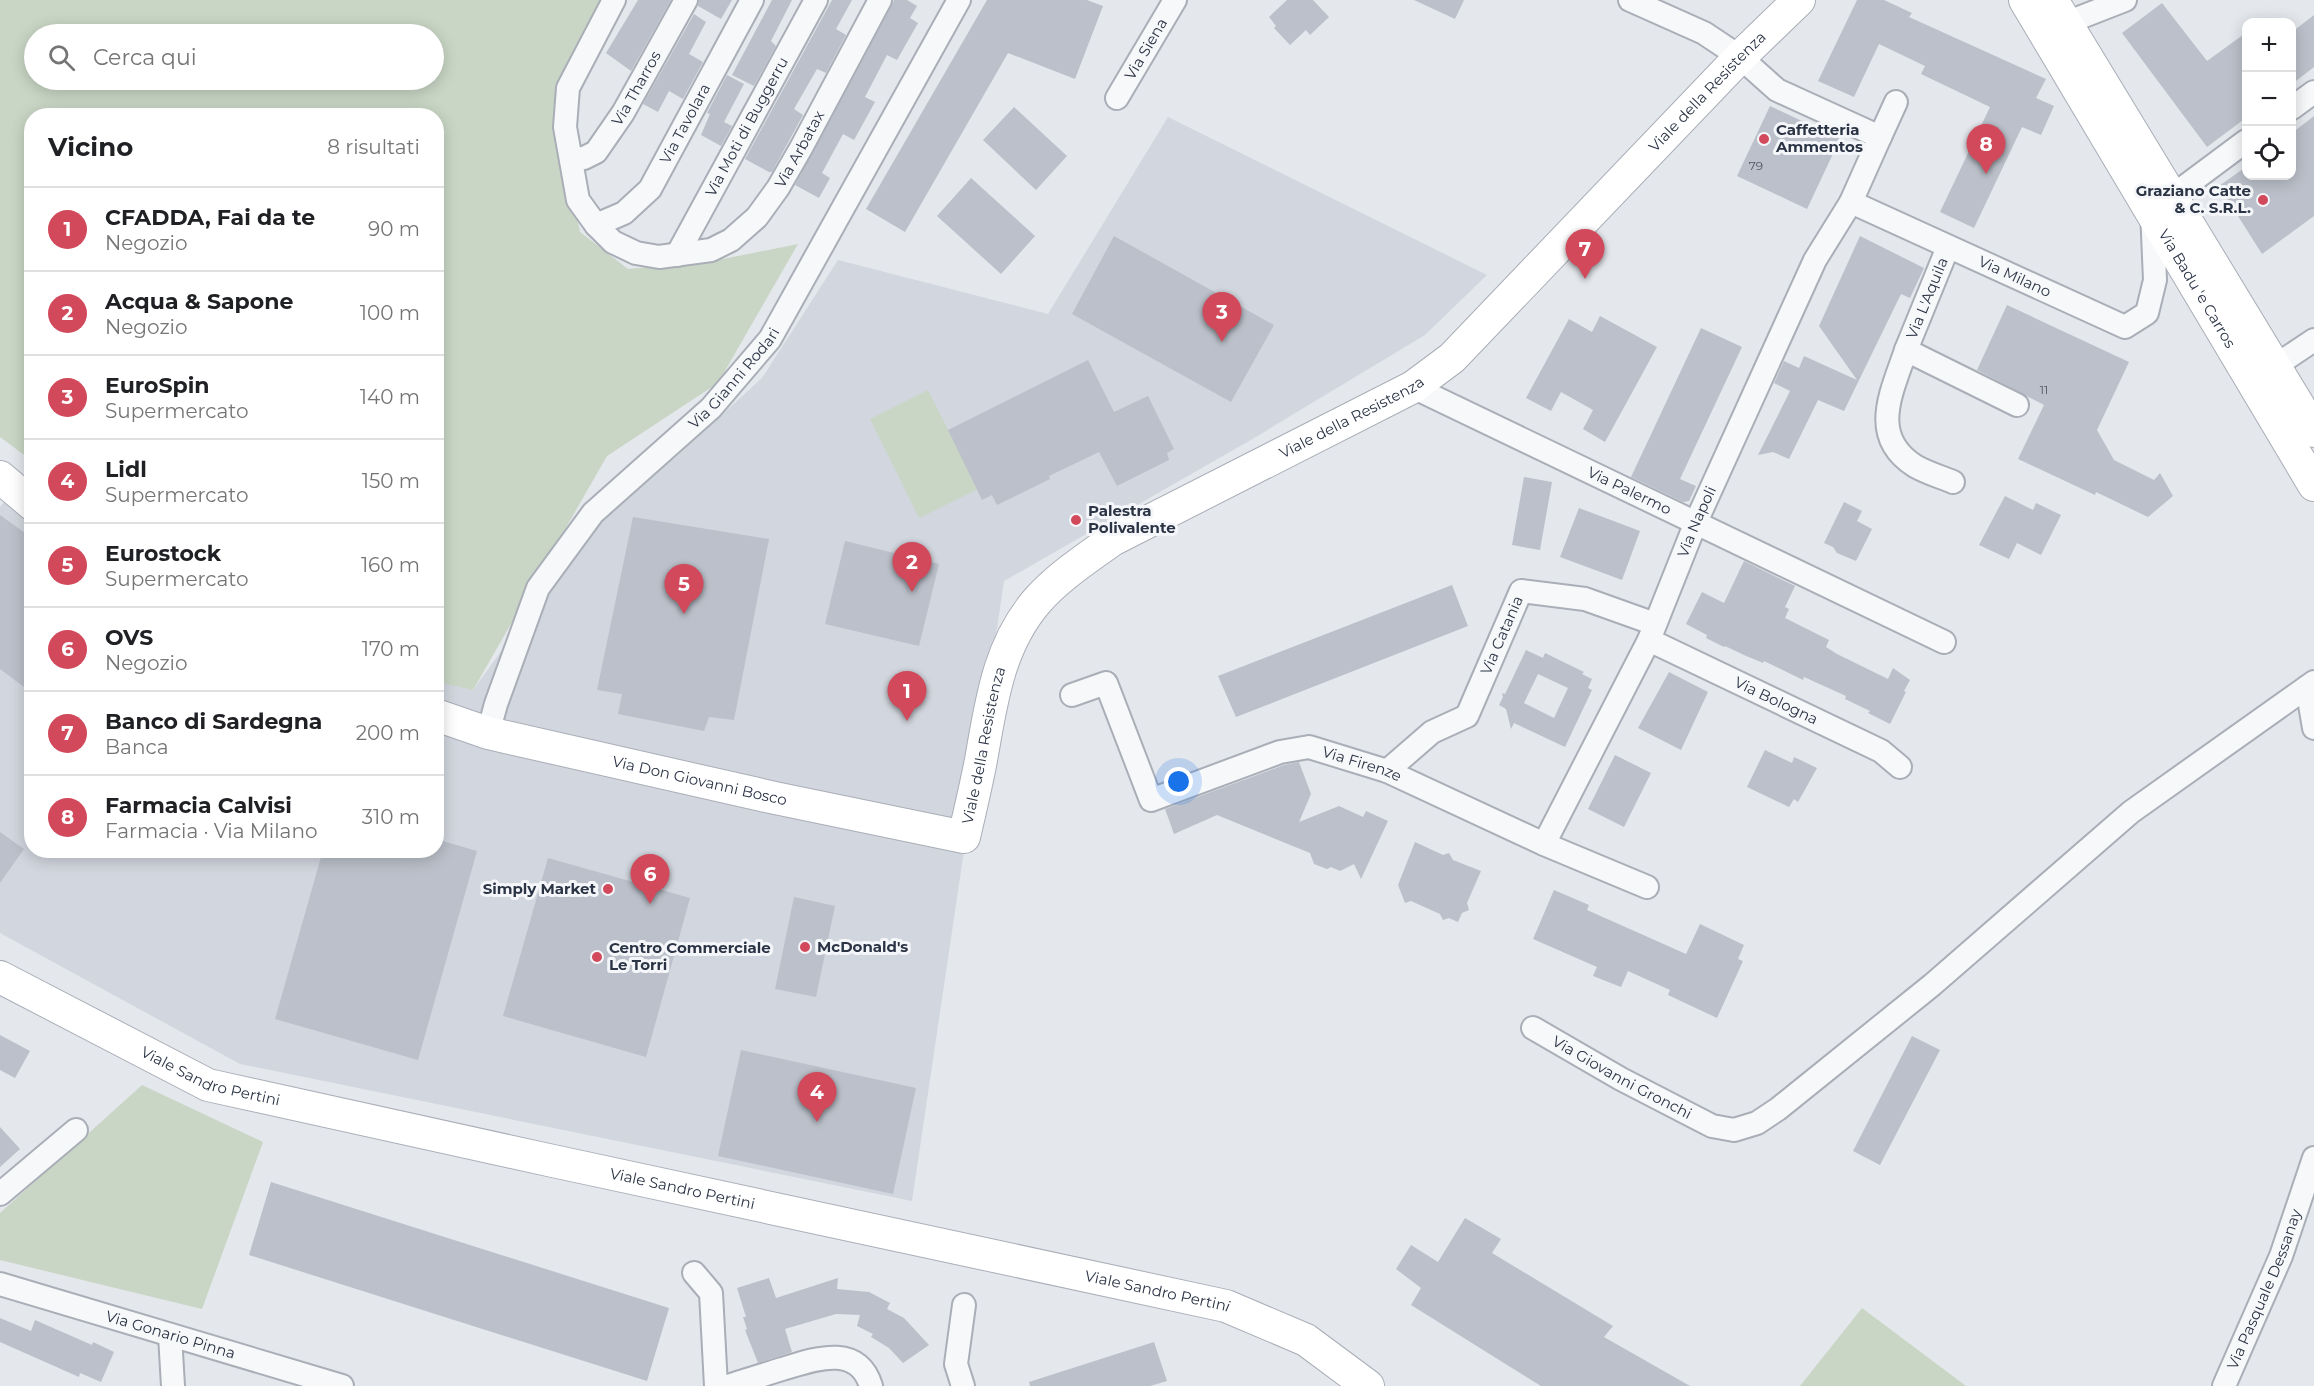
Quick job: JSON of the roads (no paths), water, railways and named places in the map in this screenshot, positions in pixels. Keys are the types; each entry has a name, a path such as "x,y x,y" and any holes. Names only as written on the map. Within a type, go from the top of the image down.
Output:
{"main road":[{"name":"Viale della Resistenza","path":"964,837 997,675 1012,638 1036,602 1070,570 1112,540 1413,387 1452,358 1740,57 1799,0"},
{"name":"Via Badu 'e Carros","path":"2025,0 2161,203 2264,373 2314,485"},
{"name":"Via Badu 'e Carros","path":"2059,12 2161,203"},
{"name":"Via Badu 'e Carros","path":"2264,373 2314,432"},
{"path":"0,477 24,497"},
{"name":"Via Don Giovanni Bosco","path":"444,718 488,733 775,798 964,837"},
{"name":"Viale Sandro Pertini","path":"0,977 208,1084 1226,1306 1306,1340 1368,1386"}],"street":[{"name":"Via Arbatax","path":"614,0 568,88 566,128 578,200 596,225 614,242 636,253 659,257 711,250 731,240 757,217 795,158 880,0"},
{"name":"Via Tharros","path":"571,159 584,158 596,152 623,113 686,0"},
{"name":"Via Tavolara","path":"596,225 624,213 650,189 752,0"},
{"name":"Via Moti di Buggerru","path":"677,255 816,0"},
{"name":"Via Gianni Rodari","path":"488,733 538,588 593,513 711,408 770,339 959,0"},
{"name":"Via Siena","path":"1117,98 1175,0"},
{"path":"1630,0 1704,33 1740,57 1777,90 1880,137"},
{"path":"2059,12 2125,0"},
{"path":"2296,105 2314,92"},
{"path":"1851,202 1896,102"},
{"path":"2161,203 2242,145"},
{"name":"Via Milano","path":"1851,202 2125,327 2147,313 2155,280 2161,203"},
{"name":"Via Napoli","path":"1544,844 1652,632 1696,522 1815,260 1851,202"},
{"name":"Via L'Aquila","path":"1948,247 1906,350 1887,410 1886,425 1893,445 1915,465 1953,482"},
{"path":"2264,373 2314,340"},
{"path":"1906,350 2017,405"},
{"name":"Via Palermo","path":"1413,387 1944,642"},
{"name":"Via Catania","path":"1387,771 1432,732 1467,716 1521,591 1585,599 1652,632"},
{"name":"Via Bologna","path":"1652,632 1881,751 1900,767"},
{"name":"Via Firenze","path":"1072,695 1106,683 1151,800 1280,752 1309,747 1387,771 1544,844 1647,887"},
{"path":"2310,684 2314,728"},
{"name":"Via Giovanni Gronchi","path":"1533,1029 1712,1126 1734,1130 1756,1124 1778,1109 1932,985 2130,812 2310,684"},
{"path":"0,1194 76,1130"},
{"name":"Via Pasquale Dessanay","path":"2224,1386 2281,1256 2314,1158"},
{"path":"694,1273 711,1293 716,1386"},
{"name":"Via Gonario Pinna","path":"0,1284 342,1386"},
{"path":"963,1386 956,1364 964,1305"},
{"path":"170,1335 173,1386"},
{"path":"728,1386 772,1380 824,1357 848,1359 860,1367 871,1386"}],"place":[{"name":"Caffetteria Ammentos","path":"1764,139"},
{"name":"Farmacia Calvisi","path":"1986,174"},
{"name":"Graziano Catte & C. S.R.L.","path":"2263,200"},
{"name":"Banco di Sardegna","path":"1585,279"},
{"name":"EuroSpin","path":"1222,342"},
{"name":"Palestra Polivalente","path":"1076,520"},
{"name":"Acqua & Sapone","path":"912,592"},
{"name":"Eurostock","path":"684,614"},
{"name":"CFADDA, Fai da te","path":"907,721"},
{"name":"Simply Market","path":"608,889"},
{"name":"OVS","path":"650,904"},
{"name":"McDonald's","path":"805,947"},
{"name":"Centro Commerciale Le Torri","path":"597,957"},
{"name":"Lidl","path":"817,1122"}]}
